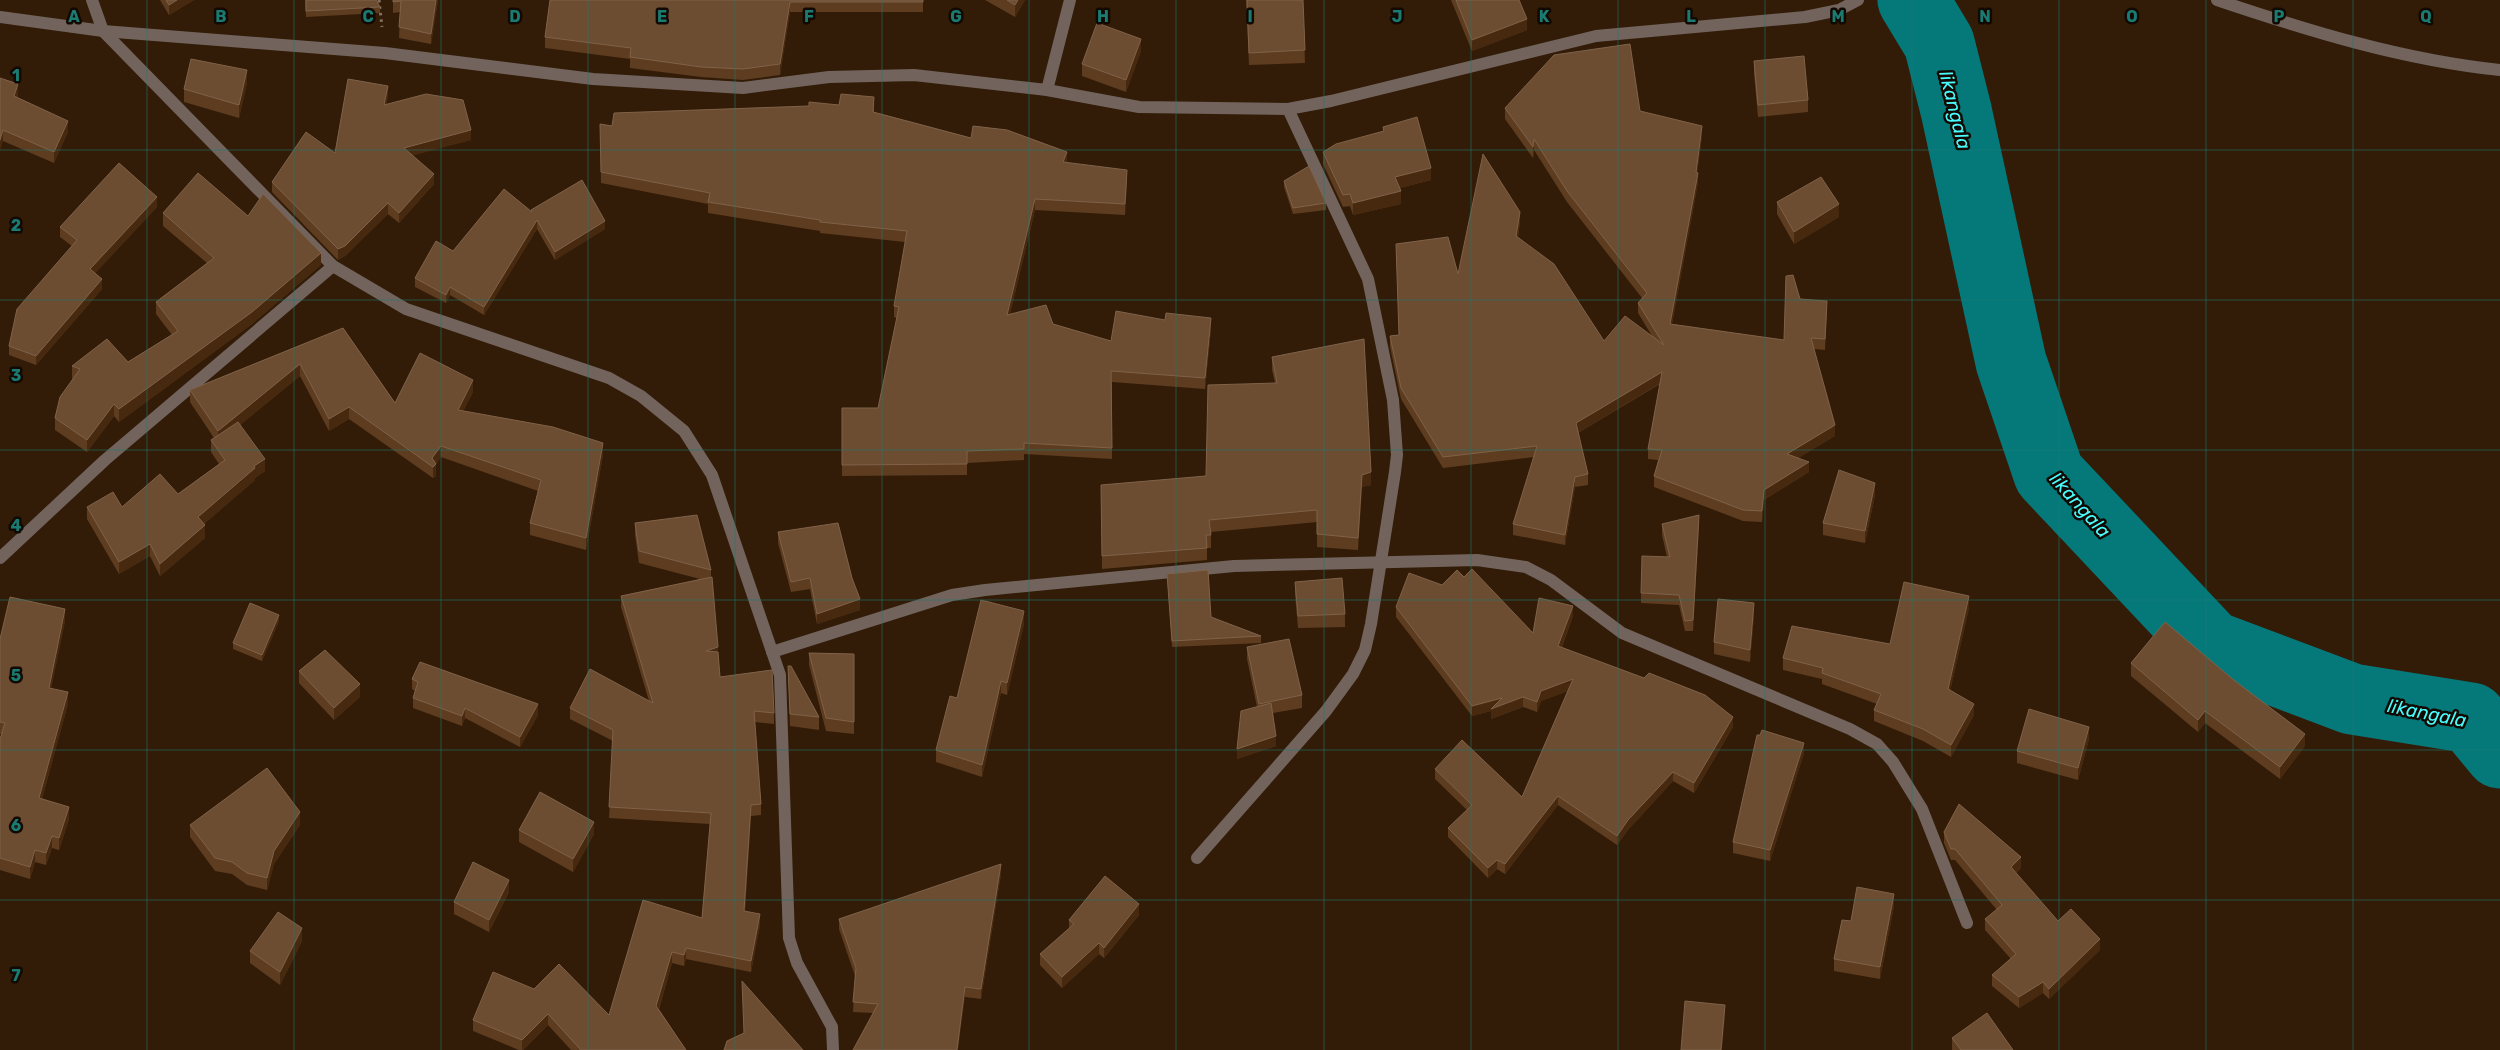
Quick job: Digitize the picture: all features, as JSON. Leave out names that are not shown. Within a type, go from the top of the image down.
[{"type":"street","points":[[92,0],[103,31],[333,266],[406,309],[609,378],[641,396],[684,431],[712,475],[780,675],[790,938],[797,963],[832,1027],[833,1050]]},
{"type":"street","points":[[1047,90],[1070,0]]},
{"type":"street","points":[[0,17],[103,31],[385,52],[602,80],[743,88],[829,77],[914,75],[1047,90],[1139,107],[1288,109],[1331,101],[1596,36],[1805,17],[1839,10],[1858,0]]},
{"type":"street","points":[[2217,0],[2323,34],[2446,62],[2500,70]]},
{"type":"street","points":[[1198,858],[1326,711],[1353,674],[1365,650],[1371,624],[1397,455],[1393,400],[1368,279],[1288,109]]},
{"type":"street","points":[[0,558],[105,460],[333,266]]},
{"type":"street","points":[[772,652],[952,595],[985,590],[1234,566],[1380,560],[1477,560],[1526,567],[1551,580],[1622,633],[1850,729],[1877,744],[1893,762],[1922,809],[1967,923]]},
{"type":"building","points":[[166,0],[177,0],[169,5]]},
{"type":"building","points":[[306,0],[376,0],[380,7],[306,11]]},
{"type":"building","points":[[393,0],[436,0],[431,34],[399,27],[401,1],[393,2]]},
{"type":"building","points":[[550,0],[923,0],[923,2],[790,2],[780,64],[743,69],[701,67],[630,57],[631,48],[545,37]]},
{"type":"building","points":[[1007,0],[1018,0],[1015,5]]},
{"type":"building","points":[[1247,0],[1303,0],[1305,50],[1249,53]]},
{"type":"building","points":[[1456,0],[1519,0],[1527,19],[1472,40]]},
{"type":"building","points":[[1097,23],[1141,39],[1126,80],[1082,64]]},
{"type":"building","points":[[1630,44],[1640,111],[1702,126],[1696,172],[1698,173],[1670,324],[1784,340],[1786,276],[1793,275],[1800,299],[1827,301],[1825,339],[1811,338],[1835,425],[1787,454],[1809,462],[1764,490],[1762,511],[1743,510],[1654,476],[1662,450],[1648,449],[1662,372],[1576,423],[1588,474],[1575,477],[1565,535],[1513,524],[1537,446],[1443,457],[1401,388],[1390,336],[1399,335],[1396,244],[1448,237],[1458,274],[1483,154],[1520,212],[1516,236],[1554,264],[1604,341],[1625,316],[1664,345],[1638,303],[1647,293],[1567,191],[1534,139],[1533,147],[1505,108],[1554,55]]},
{"type":"building","points":[[1804,56],[1808,100],[1758,105],[1754,61]]},
{"type":"building","points":[[191,59],[247,70],[239,105],[184,89]]},
{"type":"building","points":[[0,78],[18,84],[14,96],[68,121],[54,152],[3,130],[0,140]]},
{"type":"building","points":[[348,79],[388,86],[384,105],[426,94],[463,100],[471,130],[404,148],[434,174],[399,213],[388,203],[345,246],[338,249],[272,182],[306,132],[335,153]]},
{"type":"building","points":[[841,94],[874,97],[873,112],[971,138],[973,126],[1007,130],[1067,152],[1063,162],[1127,170],[1125,204],[1035,199],[1007,315],[1046,305],[1053,324],[1111,341],[1116,311],[1165,320],[1166,313],[1211,318],[1205,378],[1111,371],[1112,448],[1024,443],[1024,449],[967,451],[967,464],[842,465],[842,408],[878,408],[899,307],[894,306],[907,231],[820,222],[820,220],[708,202],[710,193],[601,172],[600,124],[612,126],[614,113],[809,106],[809,102],[839,105]]},
{"type":"building","points":[[1417,117],[1431,168],[1395,177],[1401,191],[1353,203],[1350,194],[1343,195],[1323,152],[1336,144],[1384,131],[1383,127]]},
{"type":"building","points":[[119,163],[157,197],[90,269],[102,279],[36,356],[9,346],[17,309],[77,240],[60,227]]},
{"type":"building","points":[[1309,166],[1326,203],[1293,208],[1284,181]]},
{"type":"building","points":[[198,173],[248,216],[263,194],[321,253],[252,312],[119,409],[114,404],[87,440],[55,418],[60,397],[80,369],[72,366],[107,339],[128,362],[178,331],[156,302],[214,258],[163,213]]},
{"type":"building","points":[[1821,177],[1839,204],[1794,232],[1777,202]]},
{"type":"building","points":[[582,180],[605,221],[555,252],[537,220],[484,307],[450,287],[446,295],[415,278],[436,241],[453,251],[504,189],[532,212],[531,210]]},
{"type":"building","points":[[343,328],[395,403],[420,353],[473,380],[458,410],[553,427],[603,443],[586,538],[530,523],[541,480],[441,446],[432,458],[436,464],[433,467],[349,407],[329,419],[300,364],[218,431],[190,390]]},
{"type":"building","points":[[1364,339],[1371,472],[1362,475],[1358,538],[1317,534],[1317,510],[1209,520],[1211,535],[1206,535],[1207,548],[1102,556],[1101,485],[1206,476],[1208,385],[1277,383],[1272,357]]},
{"type":"building","points":[[238,422],[265,459],[254,466],[255,468],[198,517],[205,525],[160,564],[150,544],[119,562],[87,507],[113,492],[122,507],[160,474],[178,494],[225,460],[211,440]]},
{"type":"building","points":[[1839,470],[1875,483],[1865,531],[1823,523]]},
{"type":"building","points":[[697,515],[711,570],[639,551],[635,523]]},
{"type":"building","points":[[1699,515],[1693,620],[1685,621],[1679,595],[1641,593],[1642,556],[1670,557],[1662,524]]},
{"type":"building","points":[[838,523],[852,578],[860,599],[817,614],[810,578],[791,582],[778,532]]},
{"type":"building","points":[[1472,569],[1533,633],[1539,598],[1573,606],[1558,646],[1644,678],[1649,673],[1705,695],[1733,717],[1694,783],[1673,772],[1628,820],[1617,836],[1558,796],[1505,864],[1497,860],[1488,868],[1448,828],[1472,805],[1435,769],[1462,740],[1522,797],[1573,679],[1541,691],[1537,702],[1523,697],[1491,709],[1502,698],[1472,706],[1396,607],[1409,573],[1442,585],[1457,570],[1464,577]]},
{"type":"building","points":[[1208,570],[1211,617],[1261,636],[1172,641],[1167,574]]},
{"type":"building","points":[[712,577],[718,647],[706,651],[718,652],[720,677],[772,670],[774,713],[754,711],[761,804],[751,805],[744,911],[760,914],[751,961],[686,948],[684,955],[672,952],[656,1006],[686,1050],[581,1050],[548,1014],[522,1040],[473,1020],[493,972],[534,989],[559,964],[609,1015],[643,900],[702,918],[711,813],[609,807],[613,730],[570,708],[590,669],[653,703],[621,596]]},
{"type":"building","points":[[1342,578],[1345,614],[1298,616],[1295,582]]},
{"type":"building","points":[[1904,582],[1969,596],[1948,689],[1974,704],[1951,745],[1923,729],[1874,710],[1881,694],[1822,673],[1823,668],[1783,658],[1792,626],[1890,644]]},
{"type":"building","points":[[10,597],[65,609],[49,688],[68,692],[39,798],[69,807],[59,838],[52,836],[46,853],[35,850],[30,867],[0,858],[0,739],[5,723],[0,722],[0,639]]},
{"type":"building","points":[[1718,599],[1754,603],[1750,650],[1714,642]]},
{"type":"building","points":[[981,600],[1024,611],[1007,683],[1001,681],[982,765],[936,750],[950,696],[957,698]]},
{"type":"building","points":[[250,603],[279,615],[262,655],[233,643]]},
{"type":"building","points":[[2165,622],[2235,681],[2305,734],[2280,767],[2205,711],[2198,720],[2131,663]]},
{"type":"building","points":[[1289,639],[1302,695],[1259,704],[1247,647]]},
{"type":"building","points":[[325,650],[360,684],[334,708],[299,671]]},
{"type":"building","points":[[809,653],[854,654],[854,722],[826,718]]},
{"type":"building","points":[[420,662],[538,704],[520,737],[465,708],[462,716],[413,698],[418,682],[412,679]]},
{"type":"building","points":[[788,666],[791,666],[819,717],[790,714]]},
{"type":"building","points":[[1271,703],[1276,736],[1237,749],[1241,711]]},
{"type":"building","points":[[2029,709],[2089,727],[2078,768],[2017,751]]},
{"type":"building","points":[[1762,730],[1804,743],[1770,850],[1733,842],[1757,735],[1760,735]]},
{"type":"building","points":[[267,768],[300,812],[274,851],[267,878],[247,873],[232,862],[215,858],[190,825]]},
{"type":"building","points":[[540,792],[594,822],[573,859],[519,830]]},
{"type":"building","points":[[1959,804],[2021,857],[2011,867],[2058,921],[2071,909],[2100,939],[2049,989],[2043,982],[2019,997],[1992,975],[2016,954],[1985,919],[2002,905],[1955,849],[1951,849],[1944,832]]},
{"type":"building","points":[[473,862],[509,880],[489,920],[454,902]]},
{"type":"building","points":[[1001,864],[981,989],[965,987],[957,1050],[853,1050],[878,1004],[853,1002],[856,968],[839,919]]},
{"type":"building","points":[[1105,876],[1139,904],[1104,948],[1099,943],[1062,977],[1040,954],[1074,924],[1069,920]]},
{"type":"building","points":[[1857,887],[1894,894],[1880,967],[1834,959],[1842,920],[1851,921]]},
{"type":"building","points":[[278,912],[302,928],[280,972],[250,951]]},
{"type":"building","points":[[742,981],[803,1050],[724,1050],[727,1041],[744,1033]]},
{"type":"building","points":[[1685,1001],[1725,1005],[1721,1050],[1681,1050]]},
{"type":"building","points":[[1987,1013],[2013,1050],[1961,1050],[1952,1038]]},
{"type":"waterway","name":"likangala","points":[[1913,0],[1939,43],[1956,110],[2011,362],[2049,474],[2211,646],[2352,699],[2471,718],[2500,753]]}]
